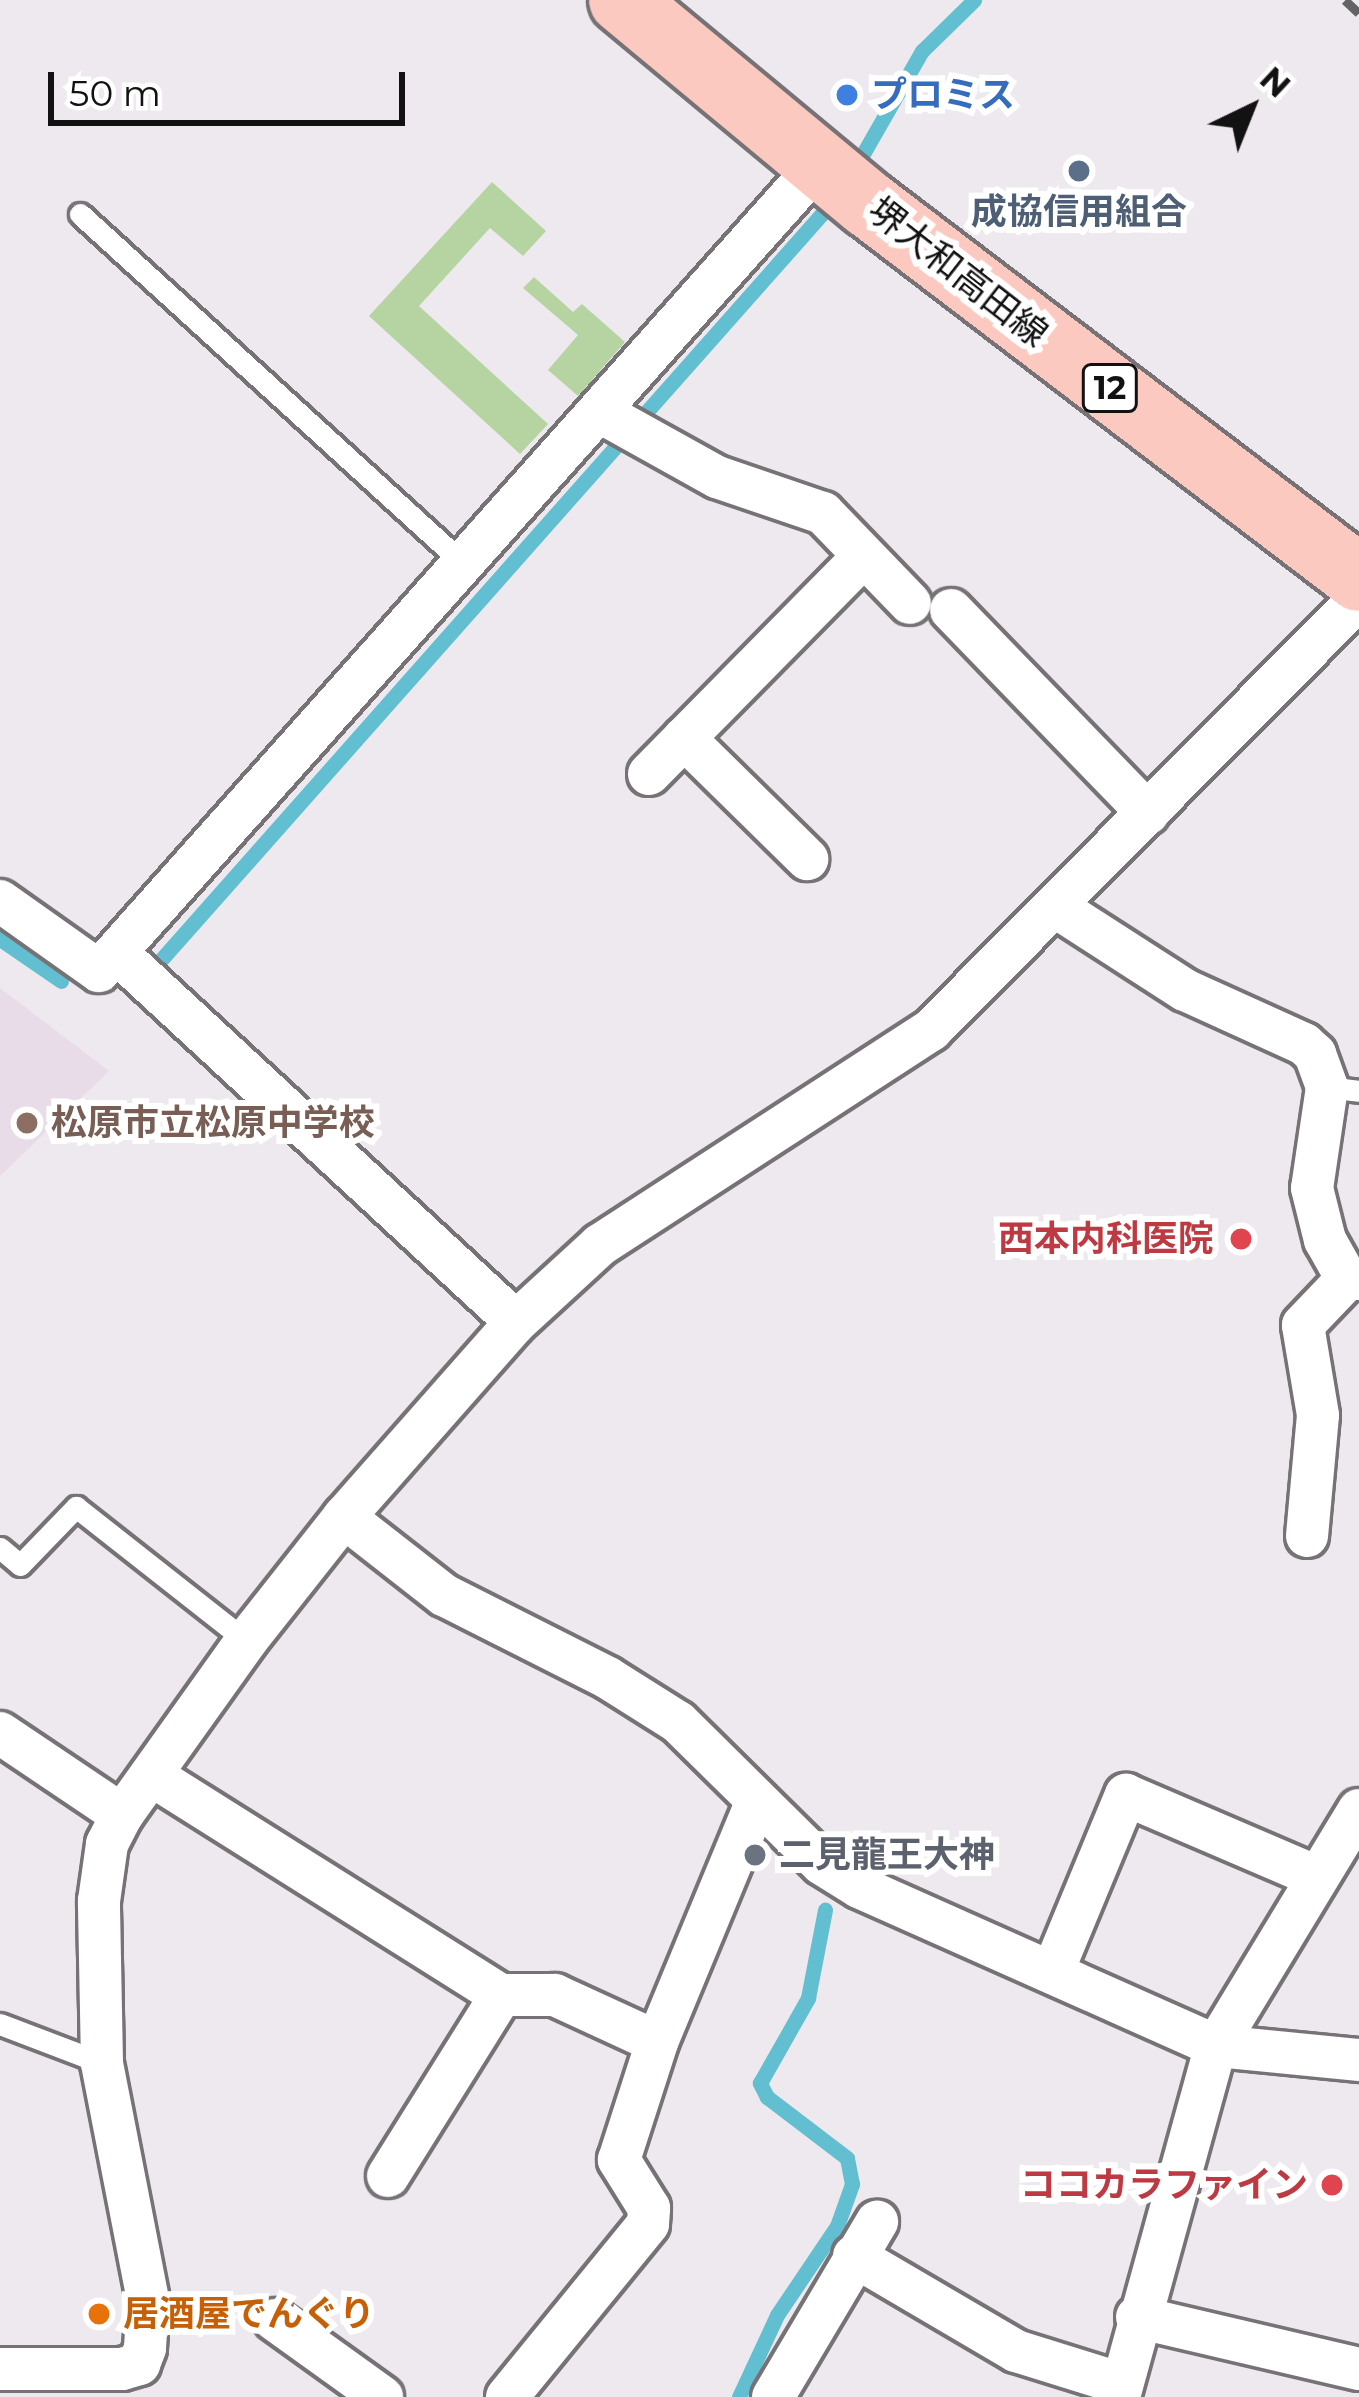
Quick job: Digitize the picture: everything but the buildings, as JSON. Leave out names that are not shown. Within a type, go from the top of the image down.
[{"type":"main road","name":"堺大和高田線","points":[[622,0],[840,180],[1359,578]]},
{"type":"street","points":[[0,901],[99,971],[464,564],[840,180]]},
{"type":"street","points":[[608,416],[717,477],[823,513],[864,556],[930,606],[1148,813]]},
{"type":"street","points":[[649,774],[864,556]]},
{"type":"street","points":[[0,2369],[122,2369],[139,2364],[145,2348],[148,2300],[102,2063],[99,1901],[107,1844],[122,1815],[246,1641],[344,1517],[517,1322],[600,1245],[931,1030],[1359,599]]},
{"type":"street","points":[[684,738],[807,859]]},
{"type":"street","points":[[1056,907],[1185,991],[1304,1044],[1343,1089],[1312,1187],[1325,1240],[1353,1279],[1303,1325],[1318,1414],[1307,1537]]},
{"type":"street","points":[[116,952],[517,1322]]},
{"type":"street","points":[[344,1517],[444,1595],[608,1678],[677,1722],[822,1864],[859,1887],[1216,2046],[1359,2060]]},
{"type":"street","points":[[0,1732],[122,1815]]},
{"type":"street","points":[[151,1775],[501,1994],[555,1995],[657,2042]]},
{"type":"street","points":[[1053,1971],[1126,1796],[1317,1877]]},
{"type":"street","points":[[507,2397],[648,2224],[649,2208],[624,2175],[619,2160],[657,2042],[757,1801]]},
{"type":"street","points":[[773,2397],[866,2239],[1016,2350],[1120,2390],[1216,2046],[1359,1810]]},
{"type":"street","points":[[388,2176],[501,1994]]},
{"type":"street","points":[[1137,2317],[1359,2368]]},
{"type":"street","points":[[275,2320],[382,2397]]},
{"type":"lane","points":[[80,214],[464,564]]},
{"type":"lane","points":[[0,1548],[20,1565],[76,1507],[246,1641]]},
{"type":"lane","points":[[0,2024],[102,2063]]},
{"type":"shaded area","name":"松原市立松原中学校","points":[[0,988],[109,1071],[0,1176]]},
{"type":"green space","points":[[492,182],[546,231],[523,256],[490,228],[419,306],[548,424],[520,454],[369,316]]},
{"type":"green space","points":[[534,277],[573,312],[582,304],[625,342],[578,396],[548,370],[578,335],[523,288]]},
{"type":"waterway","points":[[852,173],[922,51],[974,0]]},
{"type":"waterway","points":[[159,962],[836,198]]},
{"type":"waterway","points":[[0,939],[61,981]]},
{"type":"waterway","points":[[739,2397],[777,2315],[837,2226],[852,2184],[847,2158],[767,2097],[760,2083],[808,1998],[825,1910]]},
{"type":"railway","points":[[1345,0],[1359,13]]},
{"type":"place","name":"プロミス","points":[[847,95]]},
{"type":"place","name":"成協信用組合","points":[[1079,171]]},
{"type":"place","name":"松原市立松原中学校","points":[[27,1123]]},
{"type":"place","name":"西本内科医院","points":[[1241,1239]]},
{"type":"place","name":"二見龍王大神","points":[[755,1855]]},
{"type":"place","name":"ココカラファイン","points":[[1332,2185]]},
{"type":"place","name":"居酒屋でんぐり","points":[[99,2314]]}]
